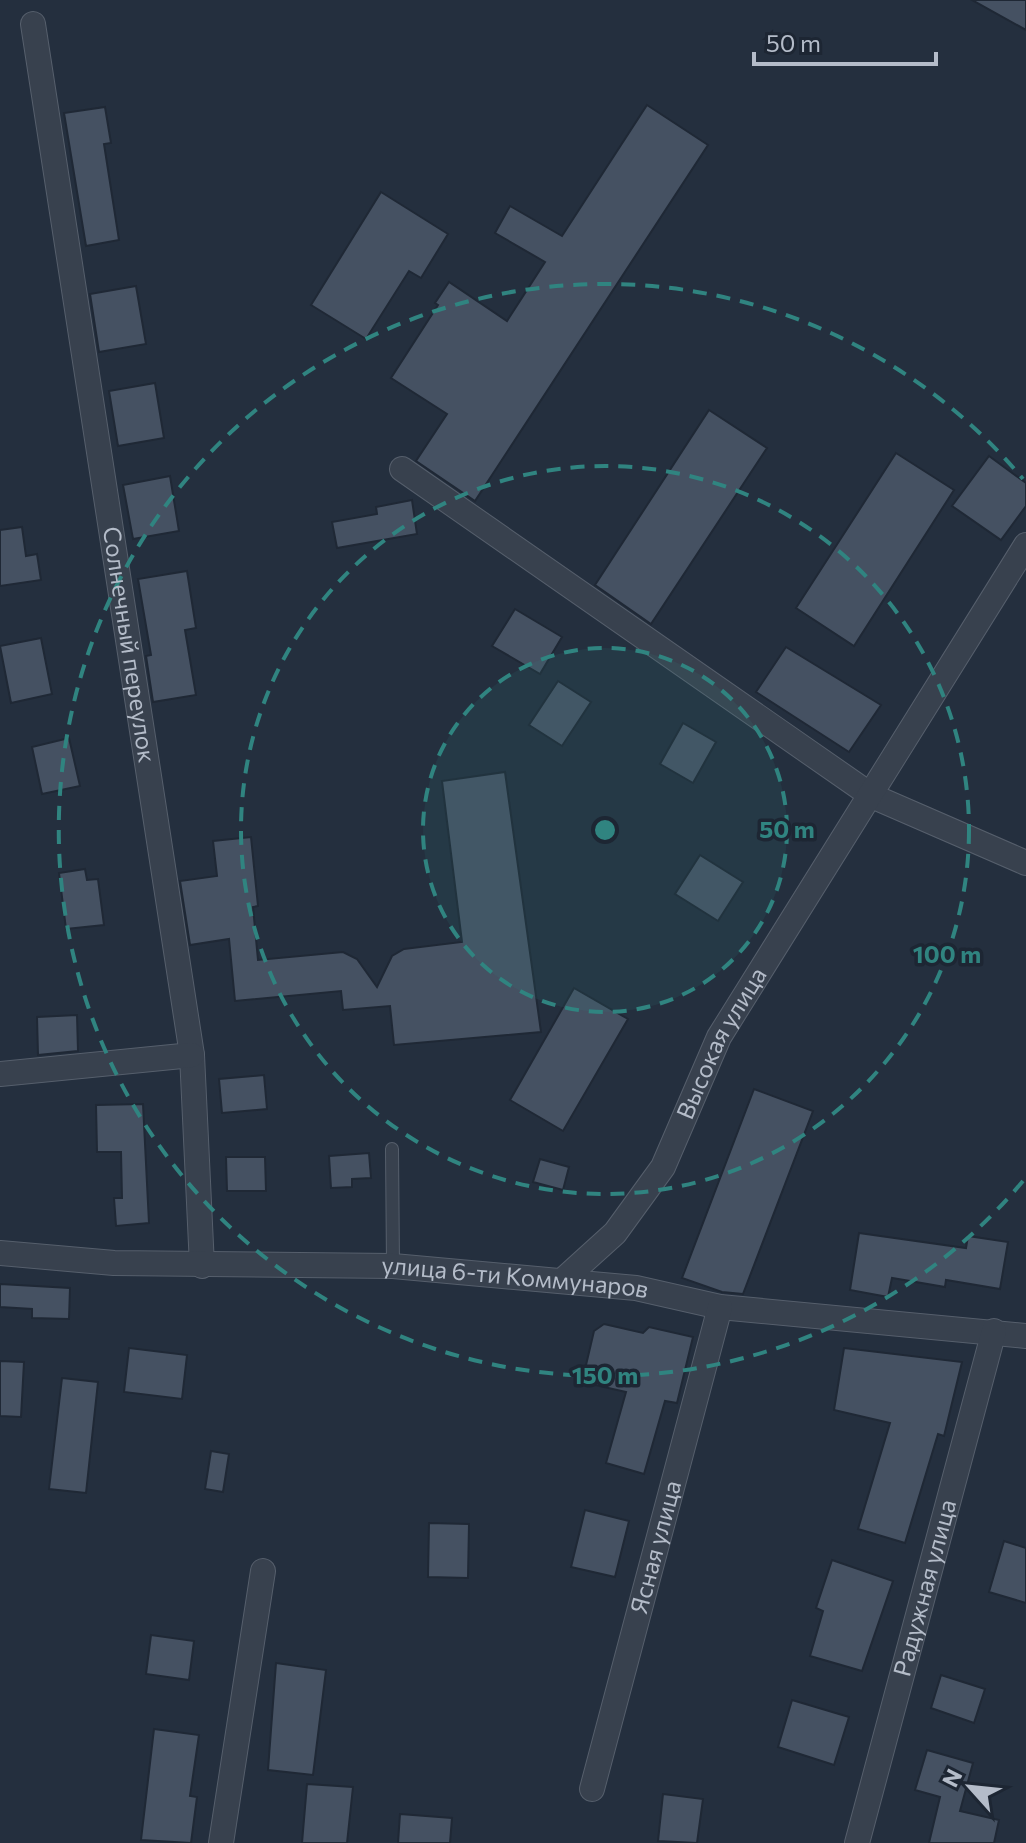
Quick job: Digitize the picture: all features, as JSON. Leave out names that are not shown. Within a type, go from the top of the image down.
[{"type":"street","name":"Солнечный переулок","points":[[33,24],[192,1055],[202,1266]]},
{"type":"street","points":[[402,469],[872,796],[1026,863]]},
{"type":"street","name":"Высокая улица","points":[[562,1281],[615,1233],[663,1167],[719,1037],[1026,545]]},
{"type":"street","points":[[0,1074],[192,1055]]},
{"type":"street","name":"улица 6-ти Коммунаров","points":[[0,1253],[114,1263],[202,1266],[393,1266],[636,1288],[720,1307],[1026,1336]]},
{"type":"street","name":"Ясная улица","points":[[592,1789],[720,1307]]},
{"type":"street","name":"Радужная улица","points":[[857,1843],[994,1331]]},
{"type":"street","points":[[221,1843],[263,1571]]},
{"type":"lane","points":[[392,1149],[393,1266]]},
{"type":"building","points":[[972,0],[1026,0],[1026,30]]},
{"type":"building","points":[[647,105],[708,145],[475,501],[416,461],[447,414],[391,378],[438,305],[435,303],[449,282],[507,321],[545,262],[495,233],[510,206],[562,236]]},
{"type":"building","points":[[105,107],[111,143],[104,144],[119,240],[86,246],[64,113]]},
{"type":"building","points":[[381,192],[448,234],[421,278],[409,271],[366,339],[311,305]]},
{"type":"building","points":[[136,286],[146,344],[99,352],[90,294]]},
{"type":"building","points":[[155,383],[164,438],[118,446],[109,391]]},
{"type":"building","points":[[709,410],[767,448],[651,624],[595,585]]},
{"type":"building","points":[[896,453],[954,490],[854,646],[796,608]]},
{"type":"building","points":[[989,456],[1026,483],[1026,506],[1001,540],[952,506]]},
{"type":"building","points":[[170,476],[179,531],[133,539],[123,485]]},
{"type":"building","points":[[412,500],[417,534],[337,548],[332,522],[377,514],[376,507]]},
{"type":"building","points":[[22,527],[26,556],[37,554],[41,580],[0,586],[0,530]]},
{"type":"building","points":[[187,571],[196,628],[185,630],[196,695],[153,702],[146,656],[151,655],[138,579]]},
{"type":"building","points":[[515,609],[562,637],[540,674],[492,646]]},
{"type":"building","points":[[41,638],[52,694],[11,703],[0,646]]},
{"type":"building","points":[[786,647],[881,705],[849,752],[756,692]]},
{"type":"building","points":[[558,681],[591,702],[562,746],[529,725]]},
{"type":"building","points":[[683,723],[716,742],[693,783],[660,764]]},
{"type":"building","points":[[69,738],[80,786],[42,794],[32,747]]},
{"type":"building","points":[[505,772],[541,1032],[394,1045],[390,1006],[343,1010],[341,991],[235,1001],[229,939],[190,945],[180,881],[217,876],[213,841],[251,837],[258,906],[253,907],[258,960],[343,952],[357,959],[377,987],[392,956],[404,949],[462,942],[442,781]]},
{"type":"building","points":[[700,855],[743,882],[718,921],[675,894]]},
{"type":"building","points":[[85,869],[87,880],[98,879],[104,925],[66,929],[59,873]]},
{"type":"building","points":[[574,988],[628,1019],[563,1131],[510,1100]]},
{"type":"building","points":[[77,1015],[78,1051],[38,1055],[37,1017]]},
{"type":"building","points":[[264,1075],[267,1109],[222,1113],[219,1079]]},
{"type":"building","points":[[754,1089],[813,1111],[743,1294],[722,1292],[682,1278]]},
{"type":"building","points":[[143,1104],[149,1223],[116,1226],[114,1198],[122,1198],[121,1152],[97,1152],[96,1105]]},
{"type":"building","points":[[369,1153],[371,1178],[352,1179],[352,1187],[331,1188],[329,1156]]},
{"type":"building","points":[[226,1157],[265,1157],[266,1191],[227,1191]]},
{"type":"building","points":[[540,1159],[569,1167],[563,1190],[533,1182]]},
{"type":"building","points":[[859,1233],[966,1248],[968,1236],[1008,1242],[1000,1289],[946,1280],[945,1287],[892,1278],[888,1297],[850,1290]]},
{"type":"building","points":[[0,1284],[70,1288],[69,1319],[32,1318],[32,1309],[0,1307]]},
{"type":"building","points":[[604,1324],[643,1333],[649,1327],[693,1337],[677,1403],[665,1401],[644,1474],[606,1463],[626,1392],[582,1382],[594,1331]]},
{"type":"building","points":[[129,1348],[187,1355],[182,1399],[124,1392]]},
{"type":"building","points":[[844,1348],[962,1362],[944,1436],[938,1434],[905,1543],[858,1529],[890,1423],[834,1410]]},
{"type":"building","points":[[0,1361],[24,1362],[21,1417],[0,1416]]},
{"type":"building","points":[[62,1378],[98,1382],[86,1493],[49,1489]]},
{"type":"building","points":[[211,1451],[229,1454],[223,1492],[205,1489]]},
{"type":"building","points":[[585,1510],[629,1521],[615,1577],[571,1567]]},
{"type":"building","points":[[429,1523],[469,1524],[468,1578],[428,1577]]},
{"type":"building","points":[[1004,1541],[1026,1548],[1026,1603],[989,1592]]},
{"type":"building","points":[[832,1560],[893,1581],[862,1671],[810,1656],[823,1611],[816,1608]]},
{"type":"building","points":[[151,1635],[194,1641],[189,1680],[146,1674]]},
{"type":"building","points":[[276,1663],[326,1670],[313,1775],[268,1770]]},
{"type":"building","points":[[941,1675],[985,1689],[974,1723],[931,1708]]},
{"type":"building","points":[[792,1700],[849,1717],[834,1765],[778,1747]]},
{"type":"building","points":[[154,1729],[199,1735],[190,1796],[197,1797],[191,1843],[141,1840]]},
{"type":"building","points":[[927,1750],[973,1763],[960,1811],[999,1820],[994,1843],[929,1843],[940,1797],[915,1790]]},
{"type":"building","points":[[307,1784],[353,1787],[347,1843],[302,1843]]},
{"type":"building","points":[[663,1794],[703,1799],[697,1843],[658,1841]]},
{"type":"building","points":[[400,1814],[452,1818],[450,1843],[398,1843]]}]
